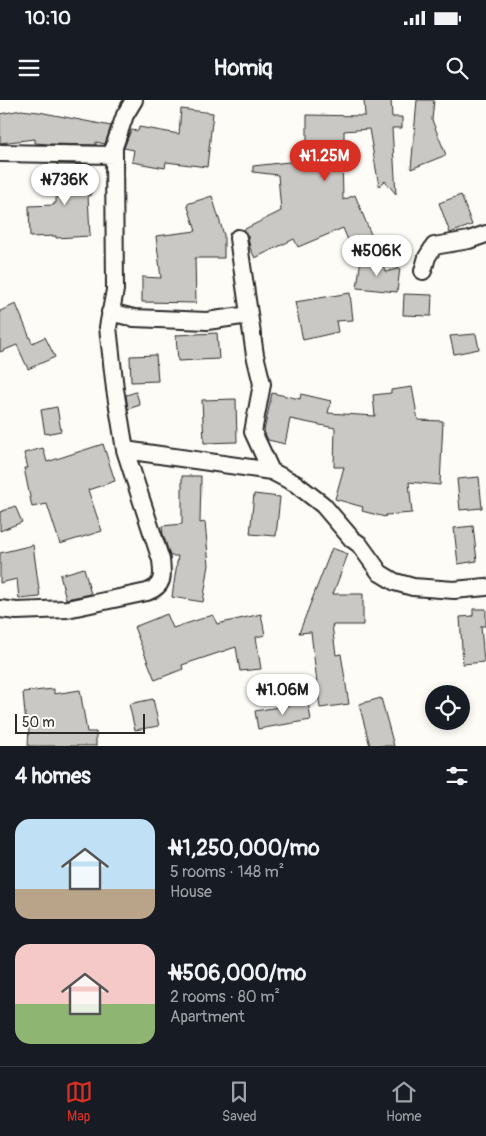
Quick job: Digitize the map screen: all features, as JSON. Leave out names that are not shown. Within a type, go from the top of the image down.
[{"type":"street","points":[[0,608],[17,611],[67,609],[148,592],[160,584],[162,578],[161,560],[125,450],[108,339],[110,312],[116,290],[114,147],[125,115],[134,100]]},
{"type":"street","points":[[0,152],[114,155]]},
{"type":"street","points":[[423,271],[427,257],[434,246],[469,240],[486,234]]},
{"type":"street","points":[[238,238],[254,355],[262,384],[253,432],[271,471]]},
{"type":"street","points":[[110,312],[134,318],[208,321],[249,315]]},
{"type":"street","points":[[125,450],[271,471],[296,484],[323,505],[352,539],[359,544],[380,573],[395,582],[412,587],[454,590],[486,586]]},
{"type":"building","points":[[364,100],[391,100],[392,117],[402,117],[402,128],[392,128],[396,194],[385,181],[379,186],[369,129],[344,131],[344,154],[342,153],[343,200],[355,195],[372,237],[350,245],[343,228],[298,247],[294,239],[255,258],[250,248],[248,236],[243,230],[281,211],[278,175],[253,172],[253,166],[307,160],[307,115],[365,116]]},
{"type":"building","points":[[417,100],[434,100],[432,120],[446,155],[411,169]]},
{"type":"building","points":[[181,109],[213,113],[207,167],[166,162],[165,168],[132,162],[134,150],[124,148],[131,130],[138,131],[139,127],[179,134]]},
{"type":"building","points":[[21,110],[111,126],[105,144],[96,142],[96,145],[48,144],[35,143],[35,139],[0,143],[0,114]]},
{"type":"building","points":[[57,164],[91,165],[91,195],[88,195],[90,236],[30,237],[29,206],[54,205],[56,203]]},
{"type":"building","points":[[461,195],[472,225],[450,233],[439,203]]},
{"type":"building","points":[[212,196],[224,235],[224,258],[195,258],[196,303],[142,302],[142,277],[161,278],[156,236],[196,231],[187,204]]},
{"type":"building","points":[[361,258],[381,261],[386,272],[400,268],[397,292],[357,288]]},
{"type":"building","points":[[350,293],[353,320],[336,321],[338,332],[303,340],[295,302]]},
{"type":"building","points":[[404,294],[432,295],[431,316],[403,315]]},
{"type":"building","points":[[16,304],[32,343],[45,337],[55,357],[28,369],[17,345],[0,352],[0,311]]},
{"type":"building","points":[[217,333],[219,359],[178,361],[176,335]]},
{"type":"building","points":[[476,334],[479,349],[454,354],[450,336]]},
{"type":"building","points":[[156,355],[158,381],[131,382],[130,356]]},
{"type":"building","points":[[412,387],[418,420],[443,421],[440,485],[409,482],[412,513],[386,515],[385,517],[362,511],[363,507],[335,499],[344,467],[334,467],[335,428],[290,419],[285,444],[268,440],[264,431],[272,393],[300,399],[301,394],[331,401],[328,413],[375,416],[373,395],[391,393],[391,390]]},
{"type":"building","points":[[136,392],[140,405],[128,409],[126,395]]},
{"type":"building","points":[[236,399],[237,442],[204,443],[202,400]]},
{"type":"building","points":[[57,407],[61,431],[45,434],[41,410]]},
{"type":"building","points":[[103,444],[115,481],[88,490],[102,531],[60,544],[47,504],[32,507],[24,468],[28,468],[24,453],[43,448],[47,462]]},
{"type":"building","points":[[182,476],[201,476],[200,523],[205,522],[209,565],[203,602],[172,597],[178,556],[170,556],[162,526],[182,524]]},
{"type":"building","points":[[479,477],[482,508],[460,510],[457,479]]},
{"type":"building","points":[[254,494],[280,497],[276,536],[250,534]]},
{"type":"building","points":[[15,506],[22,522],[0,531],[0,512]]},
{"type":"building","points":[[473,526],[477,561],[458,564],[454,528]]},
{"type":"building","points":[[33,545],[40,597],[19,599],[17,579],[0,583],[0,553]]},
{"type":"building","points":[[332,548],[348,554],[333,594],[363,594],[363,625],[332,625],[336,655],[341,654],[349,704],[320,708],[311,632],[299,633]]},
{"type":"building","points":[[84,568],[91,594],[66,599],[60,575]]},
{"type":"building","points":[[473,609],[486,609],[486,626],[481,626],[484,662],[463,664],[460,617],[473,616]]},
{"type":"building","points":[[167,614],[173,628],[213,615],[217,624],[261,614],[265,635],[256,637],[261,669],[240,671],[236,647],[182,665],[183,669],[155,680],[134,627]]},
{"type":"building","points":[[54,689],[54,694],[80,690],[87,732],[96,732],[96,746],[28,746],[29,726],[26,726],[23,692]]},
{"type":"building","points":[[381,698],[394,746],[370,746],[359,704]]},
{"type":"building","points":[[153,699],[159,726],[135,730],[129,704]]},
{"type":"building","points":[[308,702],[311,720],[258,729],[255,711]]}]
